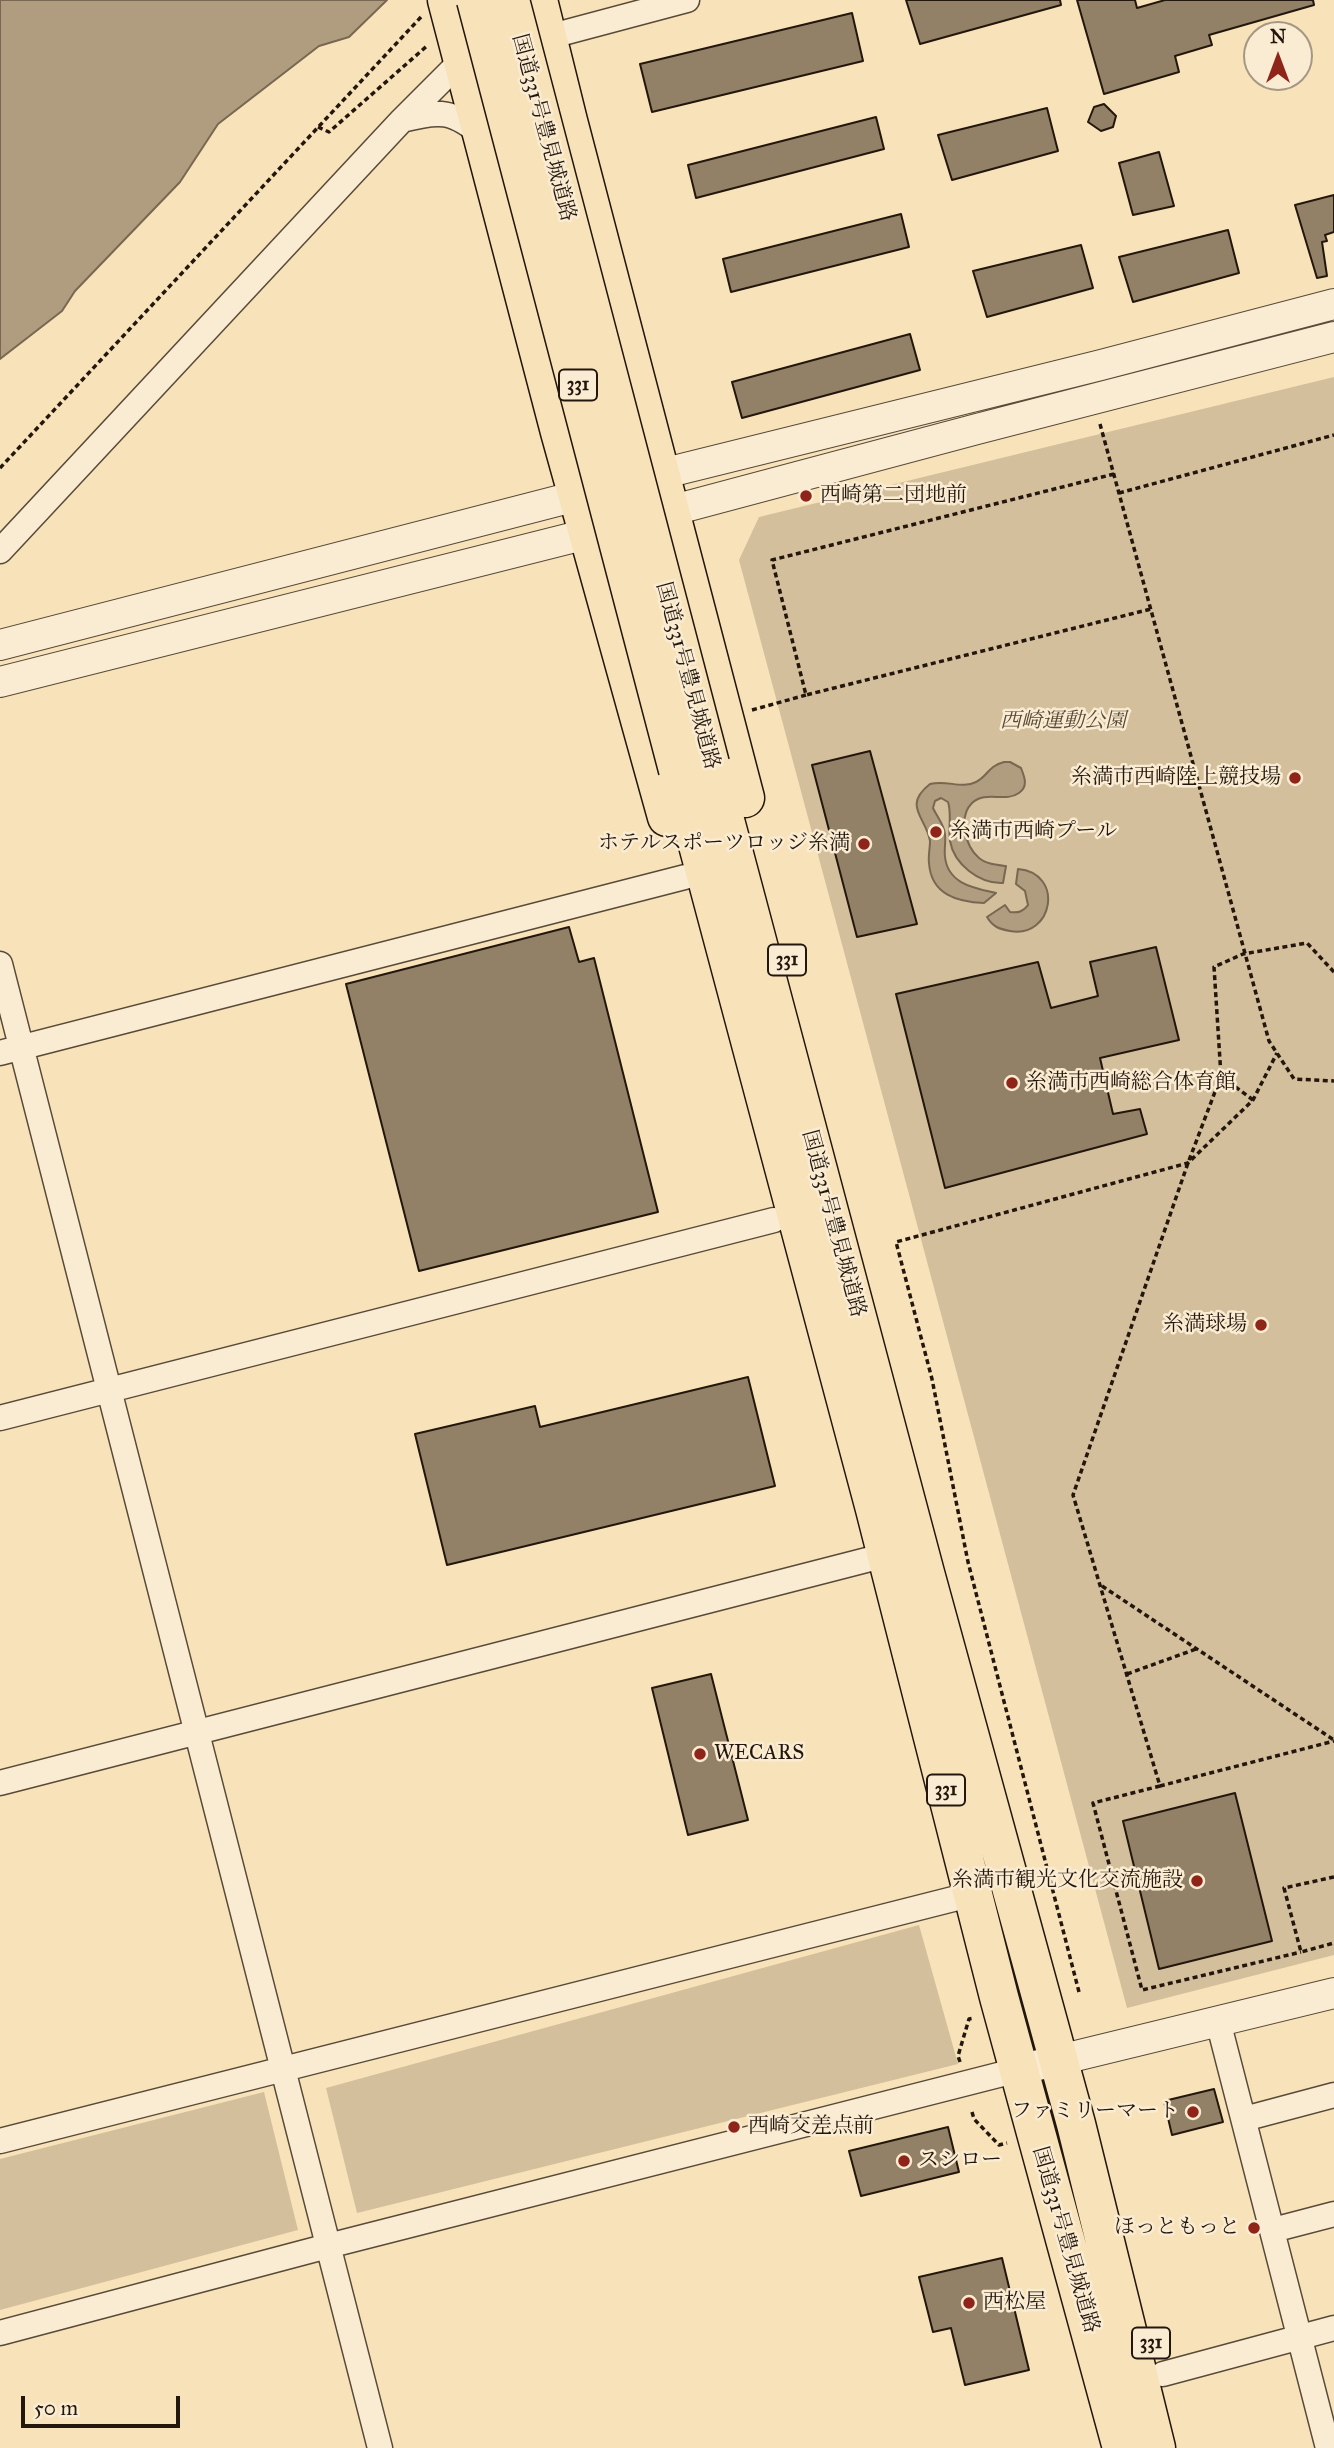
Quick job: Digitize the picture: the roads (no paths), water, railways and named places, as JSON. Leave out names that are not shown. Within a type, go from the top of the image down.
[{"type":"highway","name":"国道331号豊見城道路","points":[[510,0],[845,1396],[1018,2070],[1156,2448]]},
{"type":"highway","name":"331","points":[[538,0],[888,1351],[884,1412]]},
{"type":"highway","name":"国道331号豊見城道路","points":[[451,4],[694,767],[884,1412],[925,1573],[1107,2243],[1139,2308],[1124,2364],[1122,2448]]},
{"type":"highway","name":"331","points":[[451,4],[578,495],[653,771],[685,877],[802,1321],[845,1396]]},
{"type":"highway","name":"331","points":[[1107,2448],[1096,2381],[1124,2364],[1181,2448]]},
{"type":"street","points":[[0,551],[444,77],[464,62],[687,0]]},
{"type":"street","points":[[402,120],[432,113],[450,114],[472,126],[483,136]]},
{"type":"street","points":[[0,645],[660,474],[1101,365],[1334,304]]},
{"type":"street","points":[[0,682],[589,534],[1094,398],[1334,337]]},
{"type":"street","points":[[11,1050],[685,877]]},
{"type":"street","points":[[0,964],[11,1050],[109,1389],[380,2448]]},
{"type":"street","points":[[0,1418],[774,1220]]},
{"type":"street","points":[[0,1783],[886,1555]]},
{"type":"street","points":[[0,2140],[973,1894]]},
{"type":"street","points":[[0,2333],[328,2246],[1018,2070],[1334,1993]]},
{"type":"street","points":[[1218,2021],[1330,2447]]},
{"type":"street","points":[[1244,2119],[1334,2095]]},
{"type":"street","points":[[1273,2230],[1334,2214]]},
{"type":"street","points":[[1124,2364],[1300,2337],[1334,2328]]},
{"type":"place","name":"西崎第二団地前","points":[[806,496]]},
{"type":"place","name":"糸満市西崎陸上競技場","points":[[1295,778]]},
{"type":"place","name":"糸満市西崎プール","points":[[936,832]]},
{"type":"place","name":"ホテルスポーツロッジ糸満","points":[[864,844]]},
{"type":"place","name":"糸満市西崎総合体育館","points":[[1012,1083]]},
{"type":"place","name":"糸満球場","points":[[1261,1325]]},
{"type":"place","name":"WECARS","points":[[700,1754]]},
{"type":"place","name":"糸満市観光文化交流施設","points":[[1197,1881]]},
{"type":"place","name":"ファミリーマート","points":[[1193,2112]]},
{"type":"place","name":"西崎交差点前","points":[[734,2127]]},
{"type":"place","name":"スシロー","points":[[904,2161]]},
{"type":"place","name":"ほっともっと","points":[[1254,2228]]},
{"type":"place","name":"西松屋","points":[[969,2303]]},
{"type":"park label","name":"西崎運動公園","points":[[1063,722]]}]
